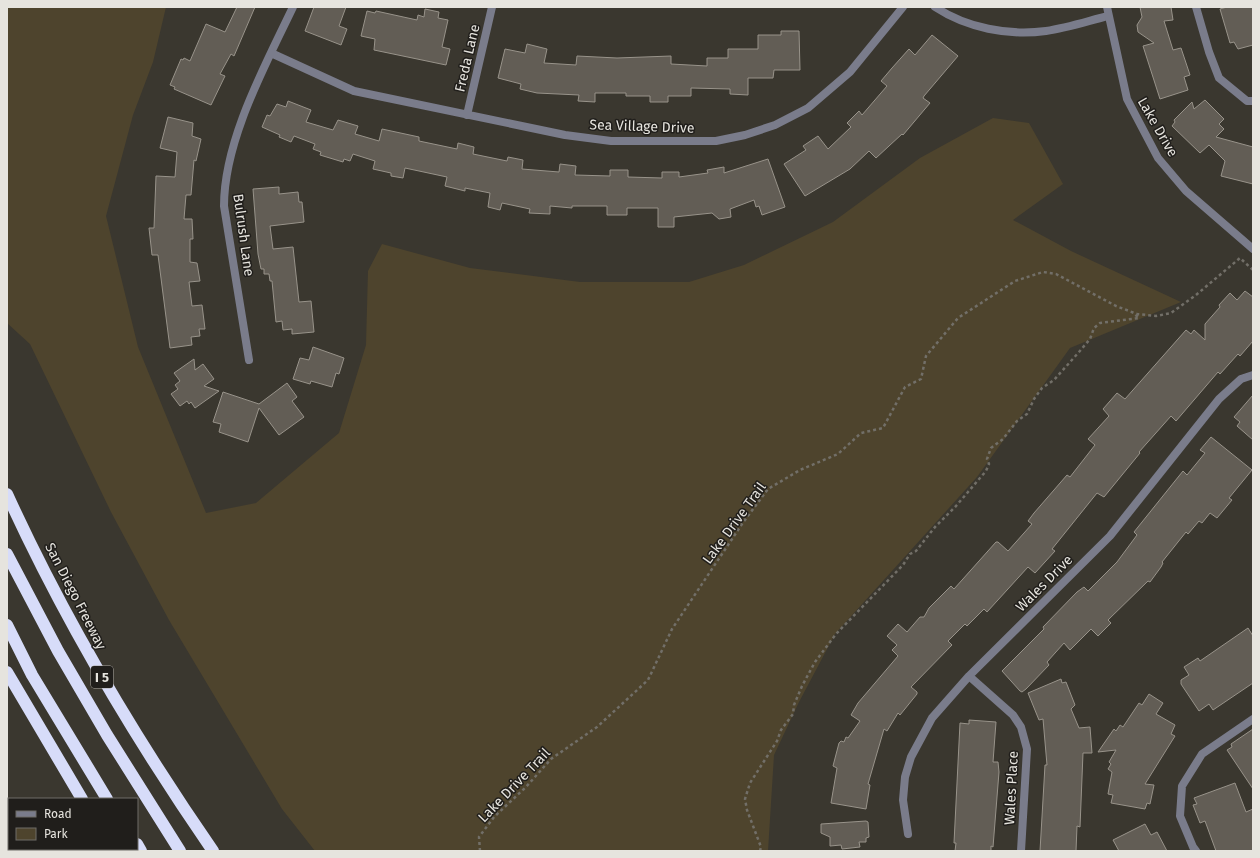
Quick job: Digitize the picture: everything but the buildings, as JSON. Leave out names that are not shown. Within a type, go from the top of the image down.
[{"type":"highway","name":"San Diego Freeway","points":[[7,494],[85,649],[168,787],[213,851]]},
{"type":"highway","points":[[7,554],[58,651],[107,735],[180,851]]},
{"type":"highway","points":[[7,625],[32,675],[106,798]]},
{"type":"highway","points":[[7,672],[81,798]]},
{"type":"street","name":"Bulrush Lane","points":[[250,360],[224,206],[224,185],[235,137],[271,53],[293,7]]},
{"type":"street","name":"Freda Lane","points":[[467,115],[492,7]]},
{"type":"street","name":"Sea Village Drive","points":[[271,53],[354,91],[565,135],[611,141],[716,141],[746,135],[775,125],[808,108],[850,72],[903,7]]},
{"type":"street","points":[[935,7],[950,17],[997,32],[1046,31],[1108,16]]},
{"type":"street","name":"Lake Drive","points":[[1107,7],[1127,99],[1158,158],[1186,191],[1253,249]]},
{"type":"street","points":[[1196,7],[1209,52],[1219,78],[1247,101],[1253,101]]},
{"type":"street","name":"Wales Drive","points":[[908,834],[903,800],[905,777],[911,757],[932,718],[969,676],[1110,536],[1219,399],[1241,379],[1253,375]]},
{"type":"street","name":"Wales Place","points":[[969,676],[1013,715],[1021,726],[1027,749],[1021,851]]},
{"type":"street","points":[[1196,851],[1180,816],[1182,786],[1202,754],[1253,718]]},
{"type":"path","name":"Lake Drive Trail","points":[[480,851],[479,837],[494,817],[526,787],[551,759],[597,727],[648,680],[672,629],[768,489],[800,470],[838,454],[861,434],[883,428],[905,388],[921,379],[926,356],[958,318],[1015,281],[1043,272],[1056,274],[1116,306],[1145,316],[1156,316],[1171,313],[1196,296],[1240,258],[1253,270]]},
{"type":"path","points":[[760,851],[761,847],[747,810],[745,799],[750,783],[777,741],[781,730],[793,714],[802,686],[815,662],[836,634],[903,565],[910,554],[916,551],[935,527],[956,506],[981,477],[989,464],[987,459],[991,448],[1003,439],[1017,421],[1027,414],[1034,399],[1042,388],[1054,380],[1079,352],[1090,339],[1094,328],[1100,323],[1138,318],[1130,311]]},
{"type":"green space","points":[[7,7],[166,7],[153,62],[133,115],[106,216],[138,347],[206,513],[256,503],[339,433],[366,345],[368,271],[382,244],[470,268],[580,282],[689,282],[744,265],[833,222],[920,158],[993,118],[1029,123],[1063,184],[1013,220],[1071,251],[1181,302],[1070,348],[977,477],[835,634],[799,702],[774,755],[768,851],[315,851],[282,809],[169,620],[111,512],[30,344],[7,323]]}]
